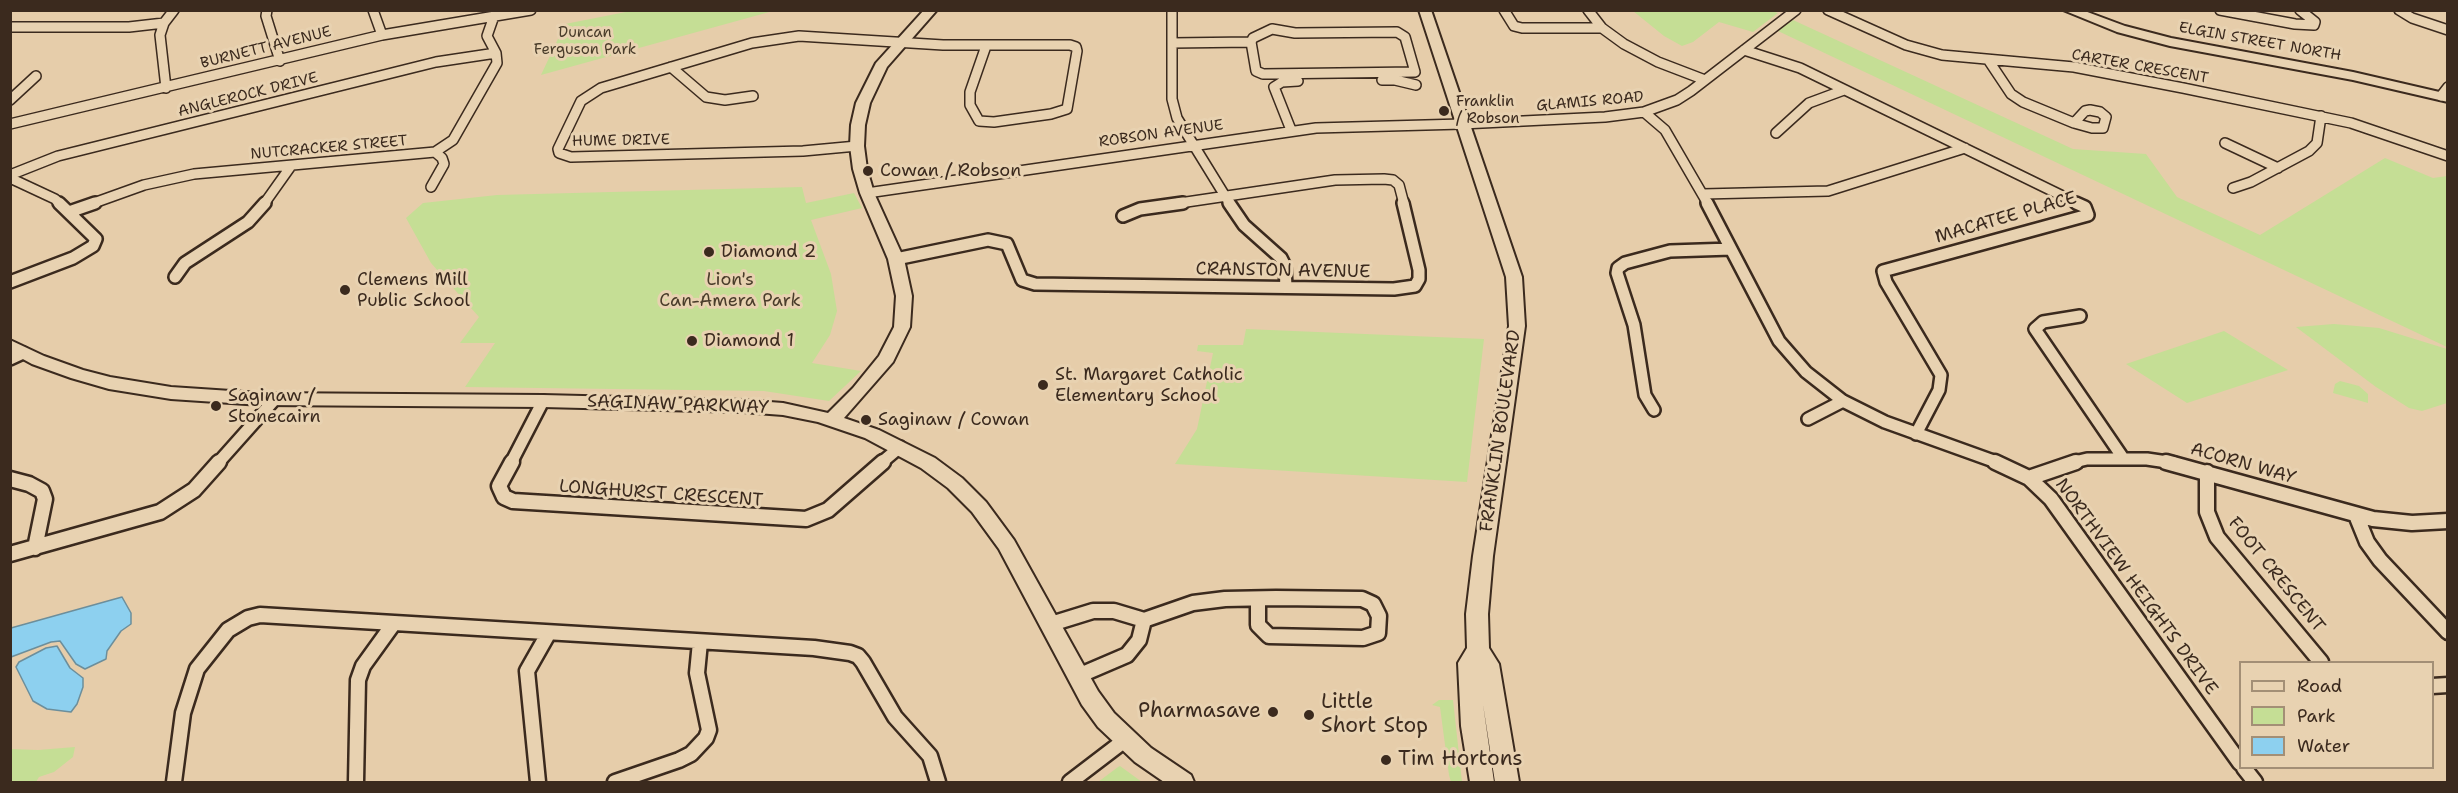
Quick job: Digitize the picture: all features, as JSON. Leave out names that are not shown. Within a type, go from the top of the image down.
[{"type":"street","points":[[166,88],[160,35],[164,23],[174,10]]},
{"type":"street","points":[[267,10],[266,16],[280,61]]},
{"type":"street","points":[[373,10],[382,35]]},
{"type":"street","name":"BURNETT AVENUE","points":[[10,124],[382,35],[531,10]]},
{"type":"street","points":[[831,420],[859,392],[887,358],[902,327],[904,296],[896,259],[867,193],[857,146],[858,125],[862,103],[881,66],[931,10]]},
{"type":"street","points":[[1172,10],[1172,99],[1177,118],[1224,197],[1244,225],[1281,258],[1285,266],[1286,287]]},
{"type":"street","name":"FRANKLIN BOULEVARD","points":[[1425,10],[1514,277],[1517,326],[1478,590],[1478,649],[1469,663],[1473,726],[1482,783]]},
{"type":"street","points":[[1504,10],[1514,26],[1522,28],[1602,28]]},
{"type":"street","points":[[1588,10],[1602,28],[1640,53],[1705,80]]},
{"type":"street","name":"GLAMIS ROAD","points":[[1462,124],[1605,117],[1644,112],[1677,100],[1797,10]]},
{"type":"street","name":"CARTER CRESCENT","points":[[1828,10],[1915,48],[1942,55],[1989,62],[2091,70],[2321,116],[2380,131],[2448,156]]},
{"type":"street","name":"ELGIN STREET NORTH","points":[[2069,10],[2111,26],[2170,42],[2446,94]]},
{"type":"street","points":[[2220,10],[2295,24],[2314,24],[2315,22],[2300,10]]},
{"type":"street","points":[[2399,10],[2412,18],[2448,30]]},
{"type":"street","points":[[431,187],[444,164],[442,158],[435,152],[453,140],[497,63],[496,53],[487,36],[494,16]]},
{"type":"street","points":[[10,27],[129,27],[164,23]]},
{"type":"street","points":[[1272,29],[1295,33],[1397,32],[1406,37],[1415,72],[1263,74],[1256,71],[1251,42],[1252,38],[1272,29]]},
{"type":"street","name":"HUME DRIVE","points":[[857,146],[768,152],[570,157],[559,153],[558,149],[585,97],[601,88],[752,43],[780,38],[818,36],[986,46],[1059,44],[1076,47],[1067,109],[1052,114],[979,121],[970,105],[970,92],[986,46]]},
{"type":"street","points":[[1172,43],[1251,42]]},
{"type":"street","name":"MACATEE PLACE","points":[[1744,50],[1800,68],[2085,207],[2088,215],[1883,271],[1886,282],[1941,375],[1939,390],[1916,434]]},
{"type":"street","name":"ANGLEROCK DRIVE","points":[[10,176],[58,156],[436,63],[496,53]]},
{"type":"street","points":[[1989,62],[2016,98],[2074,123]]},
{"type":"street","points":[[671,67],[711,98],[725,100],[753,96]]},
{"type":"street","points":[[10,100],[36,76]]},
{"type":"street","points":[[1291,130],[1274,91],[1274,87],[1282,82],[1395,80],[1416,85]]},
{"type":"street","points":[[1776,133],[1809,103],[1844,90]]},
{"type":"street","name":"NORTHVIEW HEIGHTS DRIVE","points":[[1644,112],[1665,130],[1703,194],[1779,341],[1806,372],[1844,401],[1885,422],[2001,464],[2029,478],[2051,499],[2131,614],[2239,760]]},
{"type":"street","points":[[2233,188],[2251,182],[2278,168],[2317,144],[2321,116]]},
{"type":"street","name":"ROBSON AVENUE","points":[[867,193],[1291,130],[1347,126],[1462,124]]},
{"type":"street","points":[[2225,143],[2278,168]]},
{"type":"street","points":[[1703,194],[1828,191],[1965,148]]},
{"type":"street","name":"NUTCRACKER STREET","points":[[69,212],[144,185],[194,174],[435,152]]},
{"type":"street","points":[[175,277],[185,263],[248,222],[291,166]]},
{"type":"street","points":[[10,176],[55,199],[96,239],[93,246],[73,258],[10,282]]},
{"type":"street","name":"CRANSTON AVENUE","points":[[896,259],[988,240],[1007,244],[1022,280],[1035,284],[1394,289],[1415,286],[1419,279],[1419,270],[1399,186],[1393,180],[1384,178],[1335,180],[1224,197]]},
{"type":"street","points":[[1123,216],[1140,209],[1224,197]]},
{"type":"street","points":[[1654,410],[1646,395],[1640,373],[1634,325],[1617,273],[1618,268],[1625,263],[1670,250],[1731,249]]},
{"type":"street","points":[[2080,316],[2043,322],[2035,329],[2123,458]]},
{"type":"street","name":"SAGINAW PARKWAY","points":[[14,352],[77,374],[143,389],[201,396],[743,406],[783,409],[831,420],[872,434],[928,463],[955,483],[979,507],[1007,545],[1078,676],[1101,713],[1125,740],[1182,783]]},
{"type":"street","points":[[10,555],[160,512],[172,506],[194,490],[275,399]]},
{"type":"street","name":"LONGHURST CRESCENT","points":[[543,401],[499,486],[504,497],[513,501],[806,519],[828,510],[900,447]]},
{"type":"street","points":[[1808,419],[1844,401]]},
{"type":"street","name":"ACORN WAY","points":[[2029,478],[2070,462],[2087,459],[2160,460],[2356,515],[2394,522],[2448,521]]},
{"type":"street","name":"FOOT CRESCENT","points":[[2207,472],[2207,512],[2217,537],[2319,661]]},
{"type":"street","points":[[10,479],[29,484],[42,491],[45,500],[35,548]]},
{"type":"street","points":[[2356,515],[2367,542],[2380,560],[2448,632]]},
{"type":"street","points":[[1051,624],[1093,611],[1114,611],[1144,620],[1193,603],[1258,599],[1362,599],[1373,604],[1379,616],[1378,633],[1363,638],[1269,636],[1258,625],[1258,599]]},
{"type":"street","points":[[174,783],[183,713],[197,669],[216,642],[237,623],[260,615],[837,650],[858,656],[896,717],[930,756],[938,783]]},
{"type":"street","points":[[1078,676],[1127,655],[1139,640],[1144,620]]},
{"type":"street","points":[[356,783],[358,680],[363,666],[394,623]]},
{"type":"street","points":[[538,783],[527,671],[548,634]]},
{"type":"street","points":[[615,783],[679,760],[691,754],[706,738],[709,730],[697,673],[700,642]]},
{"type":"street","name":"FRANKLIN BOULEVARD","points":[[1478,649],[1488,664],[1508,783]]},
{"type":"street","points":[[1071,783],[1125,740]]},
{"type":"street","points":[[2245,769],[2254,783]]},
{"type":"green space","name":"Duncan Ferguson Park","points":[[636,10],[773,11],[541,75],[565,24]]},
{"type":"green space","points":[[1633,11],[1772,11],[1778,13],[1753,32],[1719,22],[1693,42],[1682,46],[1664,36]]},
{"type":"green space","points":[[1793,20],[2073,149],[2146,154],[2177,197],[2260,235],[2385,158],[2433,178],[2447,176],[2447,347],[1778,31]]},
{"type":"green space","name":"Lion's Can-Amera Park","points":[[802,187],[806,203],[854,193],[862,208],[811,220],[831,274],[837,311],[830,335],[812,363],[861,371],[829,401],[764,391],[465,387],[495,343],[460,343],[479,317],[431,263],[406,218],[423,203],[497,195]]},
{"type":"green space","points":[[2334,324],[2379,328],[2447,349],[2447,403],[2422,411],[2409,408],[2376,387],[2296,327]]},
{"type":"green space","points":[[1246,329],[1484,339],[1467,482],[1175,464],[1197,429],[1213,353],[1197,351],[1198,345],[1243,345]]},
{"type":"green space","points":[[2224,331],[2288,370],[2187,403],[2126,364]]},
{"type":"green space","points":[[2340,381],[2359,386],[2368,394],[2368,403],[2333,393],[2335,384]]},
{"type":"green space","points":[[1439,700],[1453,700],[1462,782],[1451,782],[1449,775],[1440,707],[1432,705]]},
{"type":"green space","points":[[75,747],[73,757],[54,772],[39,777],[36,782],[11,782],[11,749],[38,750]]},
{"type":"green space","points":[[1120,766],[1142,782],[1098,782]]},
{"type":"water","points":[[122,597],[131,613],[131,624],[121,631],[107,651],[106,659],[85,669],[76,664],[60,641],[51,642],[11,657],[11,628]]},
{"type":"water","points":[[57,646],[70,668],[83,678],[83,687],[77,704],[71,712],[47,709],[33,701],[16,667],[19,662],[46,648]]},
{"type":"place","name":"Franklin / Robson","points":[[1444,111]]},
{"type":"place","name":"Cowan / Robson","points":[[868,171]]},
{"type":"place","name":"Diamond 2","points":[[709,252]]},
{"type":"place","name":"Clemens Mill Public School","points":[[345,290]]},
{"type":"place","name":"Diamond 1","points":[[692,341]]},
{"type":"place","name":"St. Margaret Catholic Elementary School","points":[[1043,385]]},
{"type":"place","name":"Saginaw / Stonecairn","points":[[216,406]]},
{"type":"place","name":"Saginaw / Cowan","points":[[866,420]]},
{"type":"place","name":"Pharmasave","points":[[1273,712]]},
{"type":"place","name":"Little Short Stop","points":[[1309,715]]},
{"type":"place","name":"Tim Hortons","points":[[1386,760]]}]
